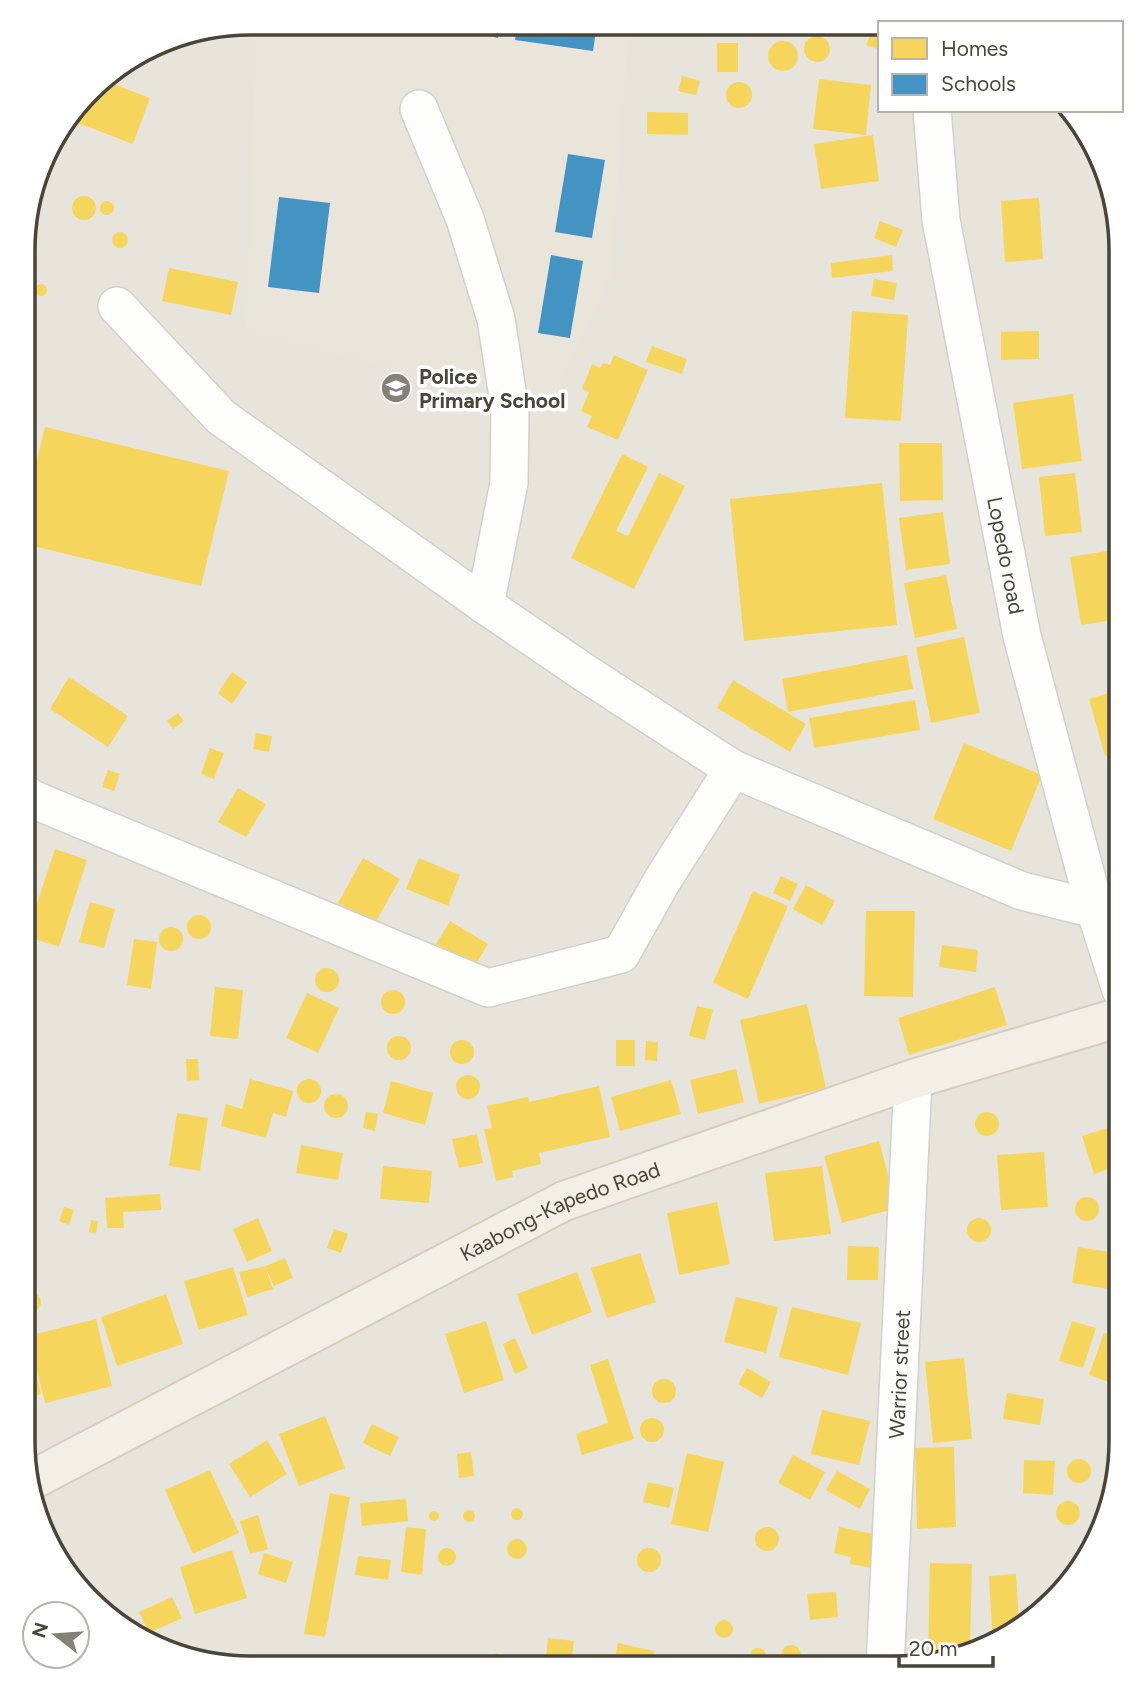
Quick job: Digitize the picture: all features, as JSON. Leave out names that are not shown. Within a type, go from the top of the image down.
[{"type":"main road","name":"Kaabong-Kapedo Road","points":[[38,1477],[564,1201],[913,1079],[1109,1021]]},
{"type":"street","points":[[419,109],[465,219],[496,319],[510,410],[509,483],[485,605]]},
{"type":"street","name":"Lopedo road","points":[[932,112],[941,220],[1023,636],[1095,909],[1109,952]]},
{"type":"street","points":[[117,306],[221,417],[485,605],[584,673],[733,769],[1022,891],[1095,909]]},
{"type":"street","points":[[35,800],[488,988],[621,954],[662,881],[733,769]]},
{"type":"street","name":"Warrior street","points":[[887,1656],[913,1079]]},
{"type":"shaded area","points":[[250,35],[878,35],[878,112],[1059,112],[1087,155],[1102,194],[1109,250],[1109,1455],[1098,1510],[1073,1561],[1036,1603],[989,1634],[950,1649],[894,1656],[222,1654],[194,1649],[168,1640],[130,1620],[88,1583],[57,1536],[46,1510],[35,1455],[37,222],[42,194],[51,168],[71,130],[88,108],[130,71],[168,51],[194,42]]},
{"type":"shaded area","name":"Police Primary School","points":[[257,35],[628,35],[611,275],[549,404],[246,332]]},
{"type":"building: Homes","points":[[870,35],[878,35],[878,49],[866,45]]},
{"type":"building: Homes","points":[[817,36],[826,40],[830,49],[826,58],[817,62],[808,58],[804,49],[808,40]]},
{"type":"building: Homes","points":[[783,41],[794,45],[798,56],[794,67],[783,71],[772,67],[768,56],[772,45]]},
{"type":"building: Homes","points":[[717,43],[738,43],[738,72],[717,72]]},
{"type":"building: Homes","points":[[682,76],[700,81],[696,95],[678,91]]},
{"type":"building: Homes","points":[[819,79],[871,85],[866,135],[813,129]]},
{"type":"building: Homes","points":[[739,82],[748,86],[752,95],[748,104],[739,108],[730,104],[726,95],[730,86]]},
{"type":"building: Homes","points":[[113,84],[150,98],[133,144],[77,123]]},
{"type":"building: Homes","points":[[647,112],[688,113],[688,135],[647,134]]},
{"type":"building: Homes","points":[[873,135],[879,181],[821,189],[814,144]]},
{"type":"building: Homes","points":[[84,196],[92,200],[96,208],[92,216],[84,220],[76,216],[72,208],[76,200]]},
{"type":"building: Homes","points":[[1039,198],[1043,259],[1005,262],[1001,201]]},
{"type":"building: Homes","points":[[104,201],[110,201],[114,208],[110,215],[104,215],[100,211],[100,205]]},
{"type":"building: Homes","points":[[880,221],[903,230],[896,247],[874,238]]},
{"type":"building: Homes","points":[[117,232],[123,232],[128,240],[126,246],[117,248],[112,243],[112,237]]},
{"type":"building: Homes","points":[[892,255],[893,271],[832,278],[831,263]]},
{"type":"building: Homes","points":[[169,268],[238,282],[231,315],[162,301]]},
{"type":"building: Homes","points":[[874,279],[897,283],[894,300],[871,296]]},
{"type":"building: Homes","points":[[41,284],[47,290],[41,296],[35,290]]},
{"type":"building: Homes","points":[[852,311],[908,315],[901,421],[845,418]]},
{"type":"building: Homes","points":[[1039,331],[1039,359],[1001,360],[1001,332]]},
{"type":"building: Homes","points":[[652,346],[687,359],[682,374],[646,362]]},
{"type":"building: Homes","points":[[614,355],[648,370],[618,440],[587,427],[592,416],[581,411],[589,392],[582,389],[592,364],[600,368],[603,363],[610,365]]},
{"type":"building: Homes","points":[[1073,394],[1082,461],[1022,469],[1013,403]]},
{"type":"building: Homes","points":[[45,427],[229,471],[201,586],[35,547],[35,467]]},
{"type":"building: Homes","points":[[899,443],[942,443],[943,500],[900,501]]},
{"type":"building: Homes","points":[[622,454],[648,467],[616,531],[628,536],[659,473],[685,486],[634,589],[571,558]]},
{"type":"building: Homes","points":[[1075,473],[1082,532],[1045,536],[1039,477]]},
{"type":"building: Homes","points":[[882,483],[897,625],[744,641],[730,499]]},
{"type":"building: Homes","points":[[943,512],[950,564],[906,570],[899,518]]},
{"type":"building: Homes","points":[[1109,551],[1109,621],[1081,625],[1070,557]]},
{"type":"building: Homes","points":[[946,575],[957,629],[915,638],[904,583]]},
{"type":"building: Homes","points":[[964,637],[980,713],[931,723],[916,647]]},
{"type":"building: Homes","points":[[907,655],[913,689],[788,712],[782,679]]},
{"type":"building: Homes","points":[[232,672],[247,682],[232,704],[218,693]]},
{"type":"building: Homes","points":[[69,677],[128,716],[108,747],[50,709]]},
{"type":"building: Homes","points":[[733,680],[806,724],[790,752],[717,708]]},
{"type":"building: Homes","points":[[1109,693],[1109,755],[1105,756],[1089,699]]},
{"type":"building: Homes","points":[[915,700],[920,730],[814,748],[809,718]]},
{"type":"building: Homes","points":[[178,713],[184,721],[173,729],[167,721]]},
{"type":"building: Homes","points":[[256,733],[272,736],[269,752],[253,749]]},
{"type":"building: Homes","points":[[964,743],[1042,775],[1011,851],[933,819]]},
{"type":"building: Homes","points":[[210,748],[224,753],[214,779],[201,774]]},
{"type":"building: Homes","points":[[108,770],[120,774],[114,791],[102,787]]},
{"type":"building: Homes","points":[[238,788],[266,804],[246,837],[218,822]]},
{"type":"building: Homes","points":[[55,849],[87,860],[59,947],[35,939],[35,909]]},
{"type":"building: Homes","points":[[363,858],[400,879],[375,923],[338,903]]},
{"type":"building: Homes","points":[[419,858],[460,875],[448,906],[406,889]]},
{"type":"building: Homes","points":[[781,876],[798,884],[790,901],[773,893]]},
{"type":"building: Homes","points":[[806,885],[835,901],[822,925],[793,909]]},
{"type":"building: Homes","points":[[753,891],[788,906],[748,999],[713,983]]},
{"type":"building: Homes","points":[[90,902],[115,909],[104,948],[79,942]]},
{"type":"building: Homes","points":[[866,911],[915,911],[913,997],[864,996]]},
{"type":"building: Homes","points":[[199,915],[207,919],[211,927],[207,935],[199,939],[191,935],[187,927],[191,919]]},
{"type":"building: Homes","points":[[450,921],[488,944],[470,974],[432,951]]},
{"type":"building: Homes","points":[[171,927],[179,931],[183,939],[179,947],[171,951],[163,947],[159,939],[163,931]]},
{"type":"building: Homes","points":[[134,939],[157,942],[151,989],[127,985]]},
{"type":"building: Homes","points":[[942,945],[978,950],[976,972],[939,967]]},
{"type":"building: Homes","points":[[327,968],[338,975],[339,980],[332,991],[327,992],[316,985],[315,980],[322,969]]},
{"type":"building: Homes","points":[[215,987],[243,990],[238,1039],[210,1036]]},
{"type":"building: Homes","points":[[995,987],[1007,1025],[909,1055],[898,1018]]},
{"type":"building: Homes","points":[[393,990],[404,997],[405,1002],[398,1013],[393,1014],[382,1007],[381,1002],[388,991]]},
{"type":"building: Homes","points":[[307,993],[339,1008],[318,1053],[286,1038]]},
{"type":"building: Homes","points":[[807,1004],[826,1088],[759,1104],[740,1020]]},
{"type":"building: Homes","points":[[697,1006],[713,1010],[705,1040],[689,1036]]},
{"type":"building: Homes","points":[[399,1036],[410,1043],[411,1048],[404,1059],[399,1060],[388,1053],[387,1048],[394,1037]]},
{"type":"building: Homes","points":[[462,1040],[473,1047],[474,1052],[467,1063],[462,1064],[451,1057],[450,1052],[457,1041]]},
{"type":"building: Homes","points":[[616,1040],[635,1040],[635,1066],[616,1066]]},
{"type":"building: Homes","points":[[646,1041],[658,1042],[657,1061],[645,1060]]},
{"type":"building: Homes","points":[[186,1059],[198,1059],[199,1080],[187,1081]]},
{"type":"building: Homes","points":[[736,1069],[744,1102],[698,1114],[690,1080]]},
{"type":"building: Homes","points":[[468,1075],[479,1082],[480,1087],[473,1098],[468,1099],[457,1092],[456,1087],[463,1076]]},
{"type":"building: Homes","points":[[250,1079],[293,1091],[286,1117],[273,1113],[266,1138],[221,1126],[226,1104],[242,1109]]},
{"type":"building: Homes","points":[[309,1079],[317,1083],[321,1091],[317,1099],[309,1103],[301,1099],[297,1091],[301,1083]]},
{"type":"building: Homes","points":[[671,1080],[681,1114],[620,1131],[611,1097]]},
{"type":"building: Homes","points":[[391,1081],[433,1093],[425,1125],[383,1113]]},
{"type":"building: Homes","points":[[599,1086],[610,1137],[539,1153],[541,1164],[512,1171],[513,1177],[496,1181],[484,1129],[492,1128],[487,1106],[528,1097],[529,1102]]},
{"type":"building: Homes","points":[[336,1094],[344,1098],[348,1106],[344,1114],[336,1118],[328,1114],[324,1106],[328,1098]]},
{"type":"building: Homes","points":[[366,1112],[378,1114],[375,1131],[363,1128]]},
{"type":"building: Homes","points":[[987,1112],[995,1116],[999,1124],[995,1132],[987,1136],[979,1132],[975,1124],[979,1116]]},
{"type":"building: Homes","points":[[177,1113],[208,1118],[200,1171],[169,1166]]},
{"type":"building: Homes","points":[[1109,1127],[1109,1169],[1094,1174],[1082,1136]]},
{"type":"building: Homes","points":[[477,1134],[483,1163],[459,1168],[452,1139]]},
{"type":"building: Homes","points":[[879,1141],[897,1208],[842,1223],[824,1156]]},
{"type":"building: Homes","points":[[301,1145],[343,1153],[338,1180],[296,1173]]},
{"type":"building: Homes","points":[[1044,1152],[1048,1207],[1001,1210],[997,1155]]},
{"type":"building: Homes","points":[[383,1166],[432,1171],[429,1203],[380,1199]]},
{"type":"building: Homes","points":[[822,1166],[831,1234],[774,1241],[765,1173]]},
{"type":"building: Homes","points":[[160,1194],[161,1210],[123,1212],[124,1228],[107,1228],[105,1198]]},
{"type":"building: Homes","points":[[1087,1197],[1098,1204],[1099,1209],[1092,1220],[1087,1221],[1076,1214],[1075,1209],[1082,1198]]},
{"type":"building: Homes","points":[[717,1202],[730,1264],[679,1275],[667,1213]]},
{"type":"building: Homes","points":[[64,1207],[74,1210],[69,1225],[59,1221]]},
{"type":"building: Homes","points":[[258,1218],[272,1251],[247,1262],[233,1229]]},
{"type":"building: Homes","points":[[979,1218],[990,1225],[991,1230],[984,1241],[979,1242],[968,1235],[967,1230],[974,1219]]},
{"type":"building: Homes","points":[[91,1220],[98,1221],[96,1234],[89,1232]]},
{"type":"building: Homes","points":[[334,1229],[348,1234],[341,1253],[327,1248]]},
{"type":"building: Homes","points":[[848,1246],[879,1247],[878,1280],[847,1280]]},
{"type":"building: Homes","points":[[1078,1247],[1109,1252],[1109,1289],[1072,1283]]},
{"type":"building: Homes","points":[[640,1253],[656,1302],[607,1318],[591,1268]]},
{"type":"building: Homes","points":[[285,1258],[293,1278],[274,1286],[266,1269],[273,1289],[247,1297],[239,1272],[266,1266]]},
{"type":"building: Homes","points":[[233,1267],[248,1315],[199,1330],[184,1281]]},
{"type":"building: Homes","points":[[577,1272],[592,1312],[532,1335],[517,1294]]},
{"type":"building: Homes","points":[[35,1293],[40,1298],[40,1306],[35,1311]]},
{"type":"building: Homes","points":[[166,1294],[183,1344],[117,1366],[101,1317]]},
{"type":"building: Homes","points":[[736,1297],[778,1307],[766,1353],[724,1342]]},
{"type":"building: Homes","points":[[792,1307],[861,1323],[848,1375],[779,1357]]},
{"type":"building: Homes","points":[[96,1319],[112,1386],[45,1403],[35,1364],[35,1334]]},
{"type":"building: Homes","points":[[486,1321],[504,1380],[464,1393],[445,1334]]},
{"type":"building: Homes","points":[[1072,1321],[1096,1328],[1083,1368],[1059,1361]]},
{"type":"building: Homes","points":[[1104,1333],[1109,1334],[1109,1382],[1089,1375]]},
{"type":"building: Homes","points":[[515,1338],[528,1368],[515,1374],[503,1344]]},
{"type":"building: Homes","points":[[964,1358],[972,1439],[933,1443],[925,1362]]},
{"type":"building: Homes","points":[[608,1359],[634,1439],[582,1455],[576,1434],[608,1423],[590,1365]]},
{"type":"building: Homes","points":[[747,1368],[771,1382],[762,1398],[738,1384]]},
{"type":"building: Homes","points":[[35,1370],[41,1394],[35,1395]]},
{"type":"building: Homes","points":[[664,1379],[672,1383],[676,1391],[672,1399],[664,1403],[656,1399],[652,1391],[656,1383]]},
{"type":"building: Homes","points":[[1007,1393],[1044,1399],[1040,1425],[1003,1419]]},
{"type":"building: Homes","points":[[822,1410],[870,1421],[859,1465],[811,1454]]},
{"type":"building: Homes","points":[[325,1416],[345,1468],[299,1486],[279,1434]]},
{"type":"building: Homes","points":[[652,1418],[660,1422],[664,1430],[660,1438],[652,1442],[644,1438],[640,1430],[644,1422]]},
{"type":"building: Homes","points":[[372,1424],[399,1437],[390,1456],[363,1443]]},
{"type":"building: Homes","points":[[267,1440],[287,1474],[250,1497],[229,1464]]},
{"type":"building: Homes","points":[[954,1447],[956,1527],[917,1529],[915,1448]]},
{"type":"building: Homes","points":[[471,1452],[474,1476],[459,1478],[457,1454]]},
{"type":"building: Homes","points":[[687,1453],[724,1462],[708,1532],[671,1524]]},
{"type":"building: Homes","points":[[793,1455],[825,1472],[810,1500],[778,1483]]},
{"type":"building: Homes","points":[[1079,1459],[1090,1466],[1091,1471],[1084,1482],[1079,1483],[1068,1476],[1067,1471],[1074,1460]]},
{"type":"building: Homes","points":[[1024,1460],[1055,1461],[1053,1495],[1023,1493]]},
{"type":"building: Homes","points":[[210,1470],[239,1533],[193,1554],[165,1490]]},
{"type":"building: Homes","points":[[837,1471],[870,1489],[860,1509],[826,1490]]},
{"type":"building: Homes","points":[[648,1482],[674,1488],[669,1508],[643,1502]]},
{"type":"building: Homes","points":[[330,1493],[350,1497],[325,1637],[304,1634]]},
{"type":"building: Homes","points":[[406,1499],[408,1521],[362,1526],[360,1503]]},
{"type":"building: Homes","points":[[1068,1501],[1079,1508],[1080,1513],[1073,1524],[1068,1525],[1057,1518],[1056,1513],[1063,1502]]},
{"type":"building: Homes","points":[[517,1508],[523,1514],[517,1520],[511,1514]]},
{"type":"building: Homes","points":[[469,1510],[475,1516],[469,1522],[463,1516]]},
{"type":"building: Homes","points":[[434,1511],[438,1512],[438,1520],[434,1521],[430,1520],[429,1516],[430,1512]]},
{"type":"building: Homes","points":[[258,1515],[268,1549],[250,1554],[240,1521]]},
{"type":"building: Homes","points":[[406,1527],[426,1529],[422,1575],[401,1572]]},
{"type":"building: Homes","points":[[767,1527],[775,1531],[779,1539],[775,1547],[767,1551],[759,1547],[755,1539],[759,1531]]},
{"type":"building: Homes","points":[[839,1527],[884,1536],[877,1569],[850,1564],[851,1557],[834,1553]]},
{"type":"building: Homes","points":[[517,1539],[524,1542],[527,1549],[524,1556],[517,1559],[510,1556],[507,1549],[510,1542]]},
{"type":"building: Homes","points":[[447,1548],[453,1551],[456,1557],[453,1563],[447,1566],[441,1563],[438,1557],[441,1551]]},
{"type":"building: Homes","points":[[649,1548],[657,1552],[661,1560],[657,1568],[649,1572],[641,1568],[637,1560],[641,1552]]},
{"type":"building: Homes","points":[[232,1550],[247,1598],[195,1614],[180,1567]]},
{"type":"building: Homes","points":[[264,1553],[293,1562],[286,1583],[258,1574]]},
{"type":"building: Homes","points":[[358,1556],[391,1560],[388,1580],[355,1575]]},
{"type":"building: Homes","points":[[930,1563],[972,1564],[970,1642],[928,1653]]},
{"type":"building: Homes","points":[[1016,1574],[1019,1616],[992,1632],[989,1576]]},
{"type":"building: Homes","points":[[836,1592],[838,1617],[810,1620],[807,1594]]},
{"type":"building: Homes","points":[[172,1597],[182,1618],[152,1632],[147,1630],[139,1612]]},
{"type":"building: Homes","points":[[720,1620],[728,1620],[733,1629],[731,1636],[720,1638],[715,1633],[715,1625]]},
{"type":"building: Homes","points":[[548,1638],[574,1641],[572,1656],[546,1656]]},
{"type":"building: Homes","points":[[618,1643],[654,1651],[653,1656],[615,1656]]},
{"type":"building: Homes","points":[[791,1645],[800,1651],[801,1656],[781,1655],[784,1648]]},
{"type":"building: Homes","points":[[758,1648],[766,1656],[750,1656],[752,1650]]},
{"type":"building: Schools","points":[[516,35],[595,35],[593,51],[515,40]]},
{"type":"building: Schools","points":[[568,154],[605,160],[592,238],[555,232]]},
{"type":"building: Schools","points":[[279,197],[330,203],[319,293],[268,287]]},
{"type":"building: Schools","points":[[551,255],[583,261],[570,338],[538,333]]},
{"type":"place","name":"Police Primary School","points":[[396,388]]}]
